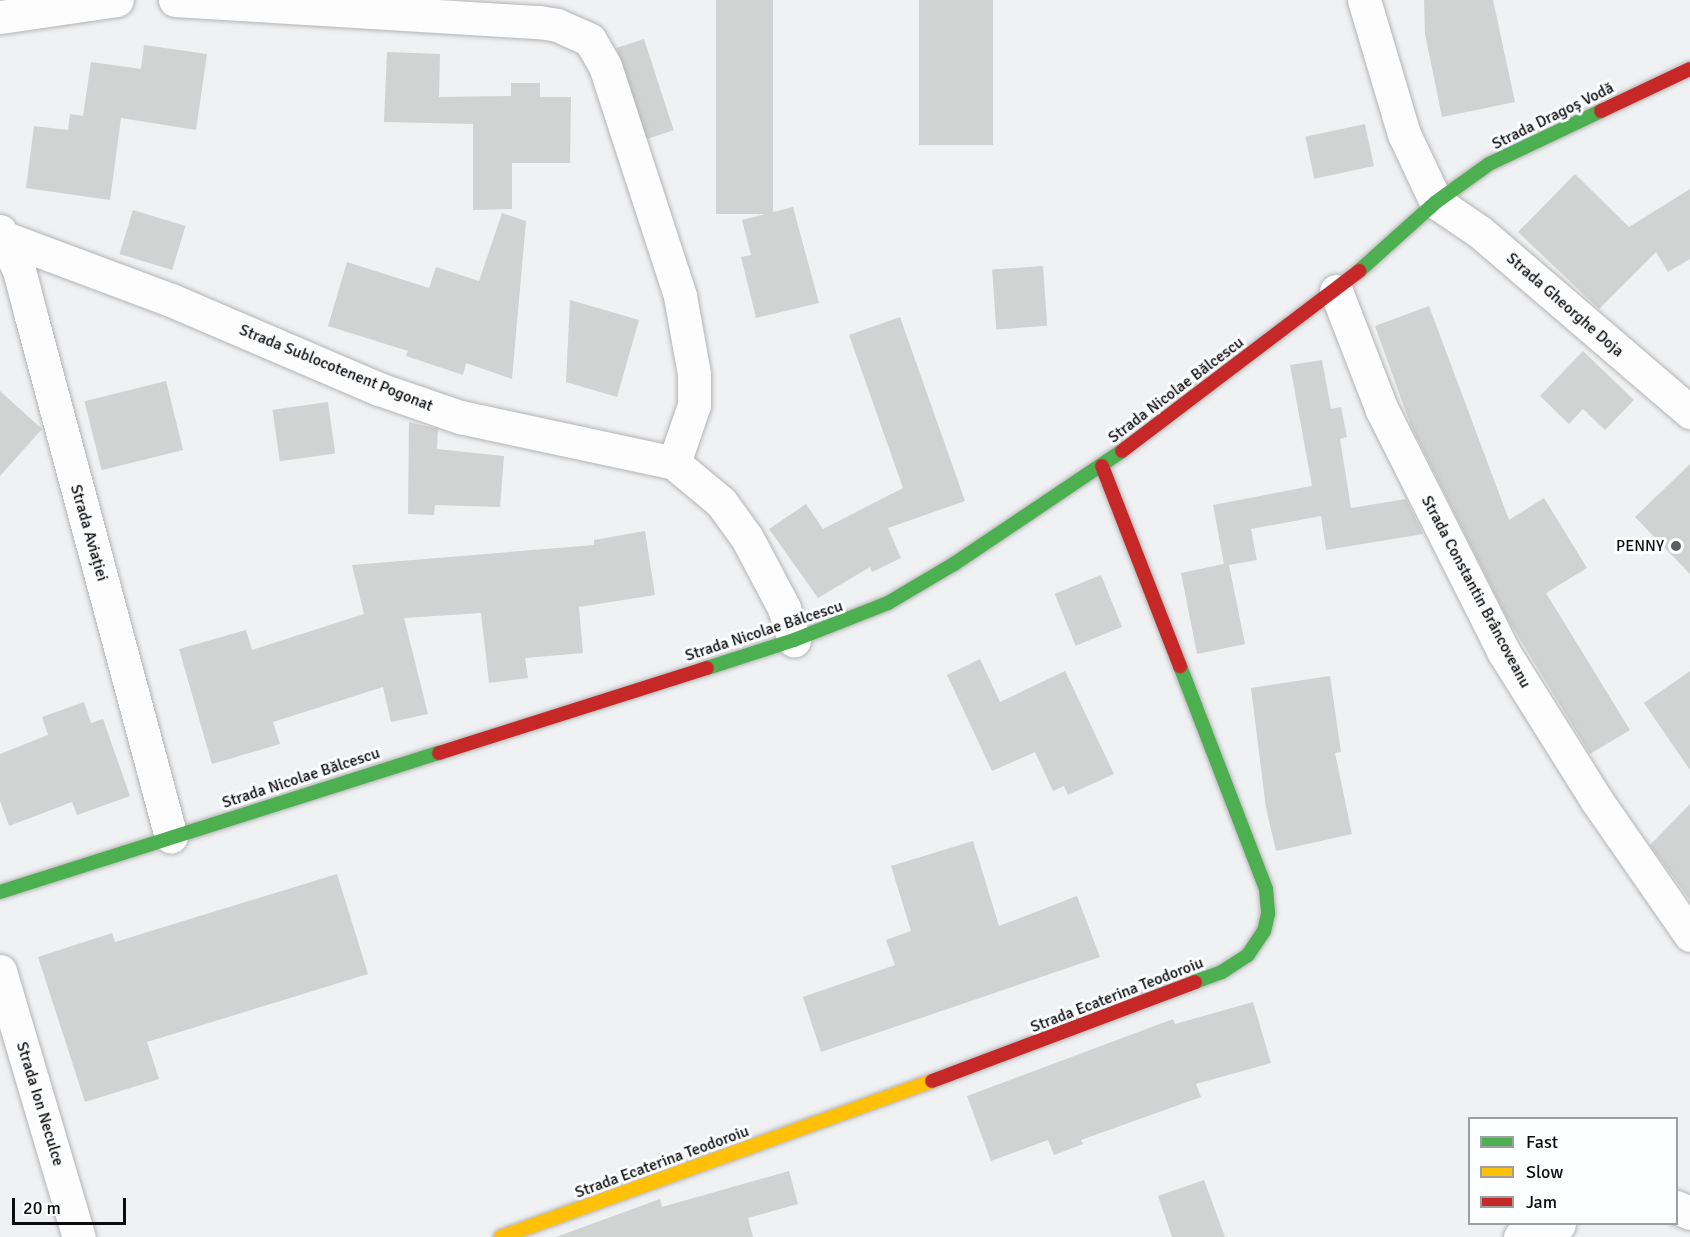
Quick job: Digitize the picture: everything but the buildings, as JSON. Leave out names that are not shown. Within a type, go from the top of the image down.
[{"type":"main road","name":"Strada Dragoș Vodă","points":[[1436,202],[1489,165],[1690,69]]},
{"type":"main road","name":"Strada Nicolae Bălcescu","points":[[0,892],[794,640],[888,603],[954,564],[1102,466],[1336,291],[1436,202]]},
{"type":"main road","name":"Strada Ecaterina Teodoroiu","points":[[501,1237],[1074,1030],[1222,972],[1248,955],[1264,931],[1268,914],[1266,889],[1102,466]]},
{"type":"street","points":[[0,17],[117,0]]},
{"type":"street","points":[[175,0],[479,8],[557,24],[574,31],[599,50],[680,296],[694,374],[694,405],[674,463]]},
{"type":"street","points":[[1364,0],[1404,134],[1436,202]]},
{"type":"street","name":"Strada Gheorghe Doja","points":[[1436,202],[1480,232],[1690,412]]},
{"type":"street","name":"Strada Sublocotenent Pogonat","points":[[3,234],[171,300],[379,389],[460,417],[674,463],[721,502],[747,538],[784,608],[794,640]]},
{"type":"street","name":"Strada Aviației","points":[[3,234],[32,316],[171,837]]},
{"type":"street","name":"Strada Constantin Brâncoveanu","points":[[1336,291],[1382,410],[1503,651],[1597,801],[1690,935]]},
{"type":"street","name":"Strada Ion Neculce","points":[[0,971],[79,1237]]},
{"type":"street","points":[[1520,1237],[1556,1225]]},
{"type":"traffic: fast","points":[[1359,271],[1436,202],[1489,164],[1601,111]]},
{"type":"traffic: fast","points":[[707,668],[794,640],[888,603],[954,564],[1122,451]]},
{"type":"traffic: fast","points":[[1180,666],[1266,889],[1268,914],[1264,931],[1248,955],[1222,972],[1195,982]]},
{"type":"traffic: fast","points":[[0,892],[439,753]]},
{"type":"traffic: slow","points":[[501,1237],[932,1081]]},
{"type":"traffic: jam","points":[[1601,111],[1690,69]]},
{"type":"traffic: jam","points":[[1122,451],[1359,271]]},
{"type":"traffic: jam","points":[[1102,466],[1180,666]]},
{"type":"traffic: jam","points":[[439,753],[707,668]]},
{"type":"traffic: jam","points":[[932,1081],[1195,982]]},
{"type":"place","name":"PENNY","points":[[1676,546]]}]
